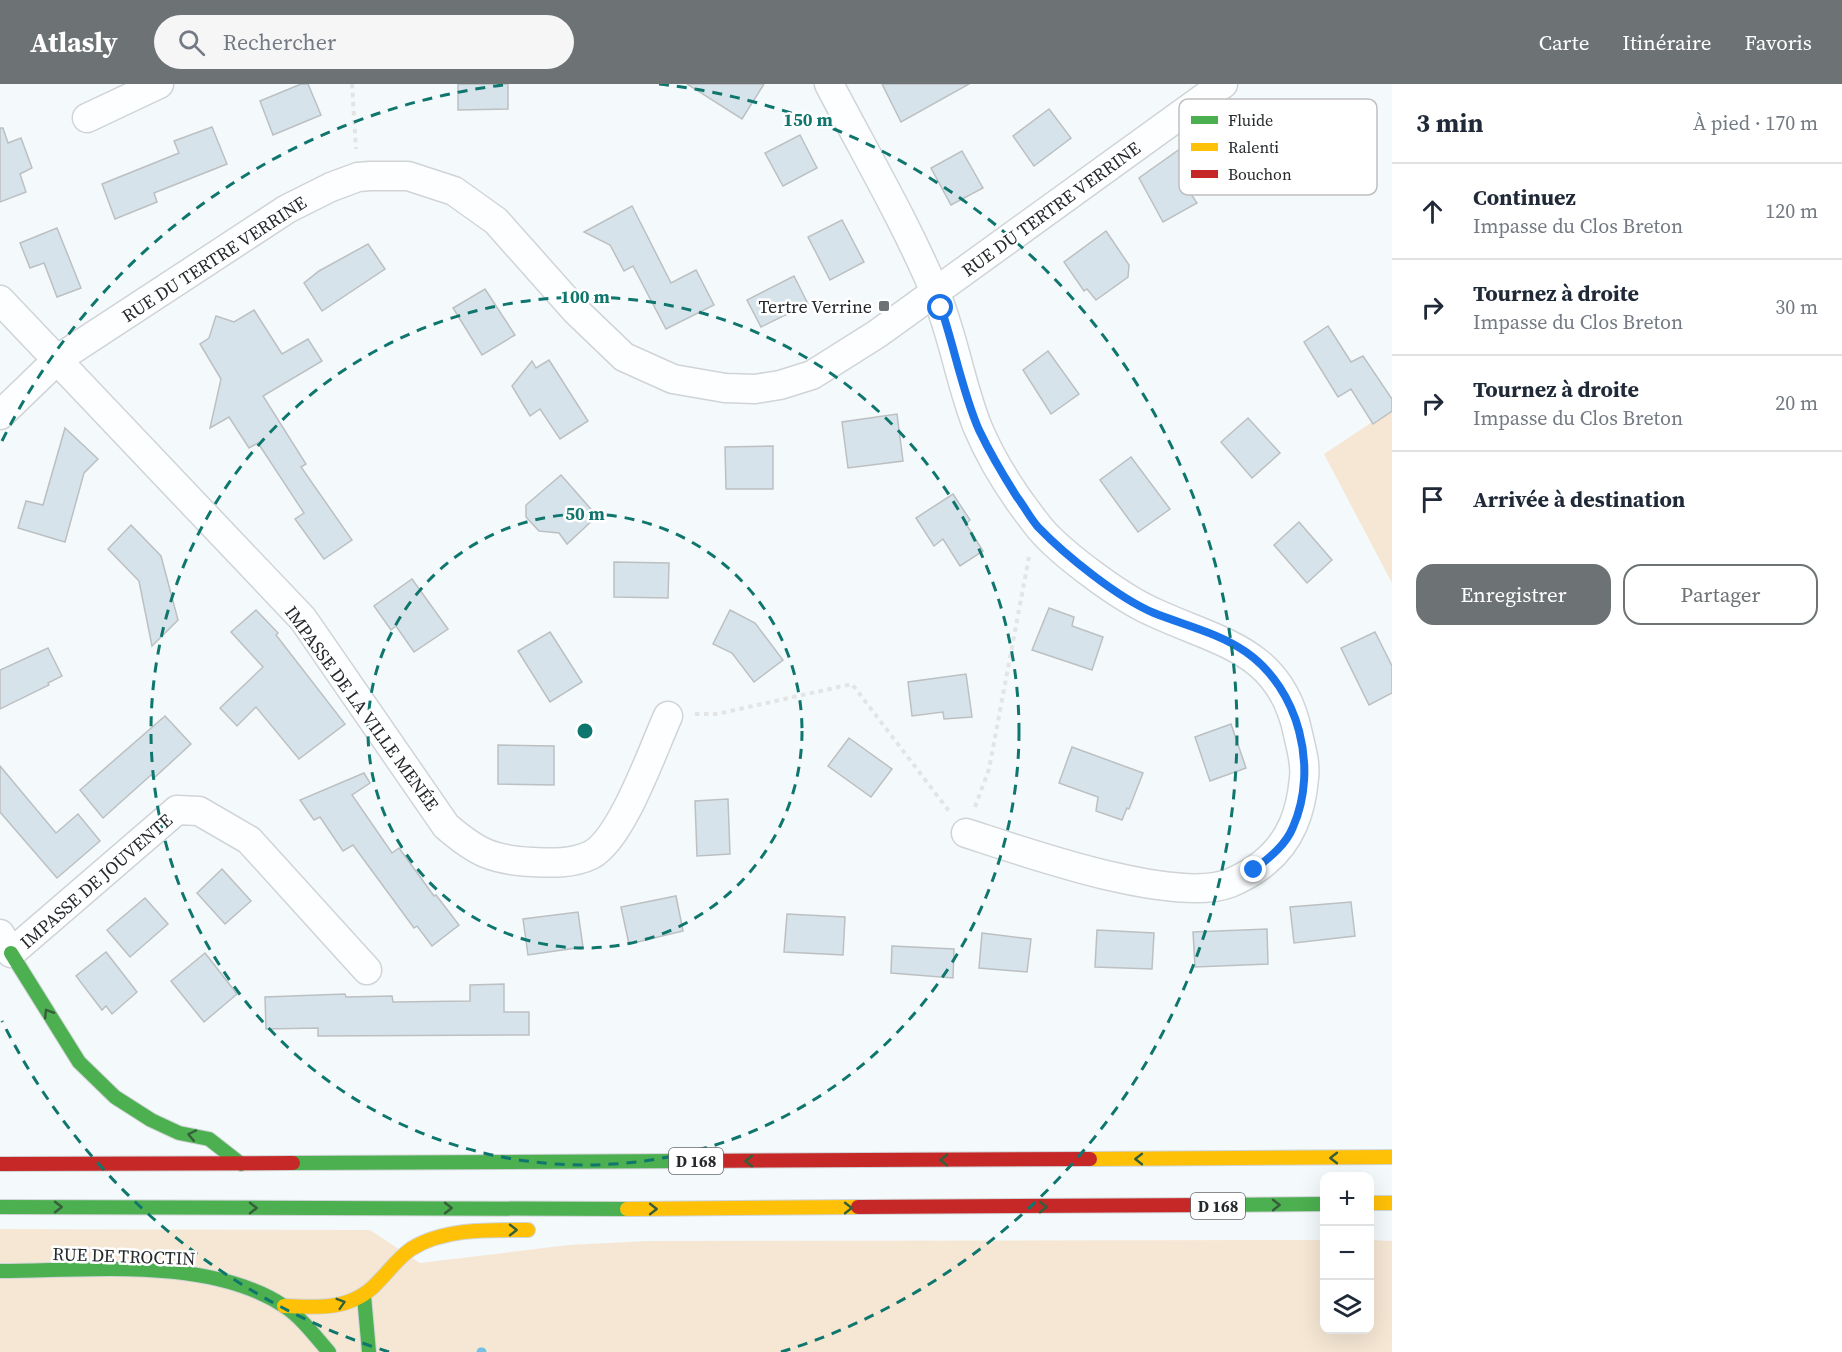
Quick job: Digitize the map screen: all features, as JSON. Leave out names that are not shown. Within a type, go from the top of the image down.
[{"type":"main road","points":[[6,943],[79,1062],[115,1097],[151,1120],[179,1133],[209,1139],[242,1164]]},
{"type":"main road","name":"D 168","points":[[0,1164],[1392,1157]]},
{"type":"main road","points":[[1374,1203],[1392,1203]]},
{"type":"main road","name":"D 168","points":[[0,1207],[594,1209],[1320,1204]]},
{"type":"main road","points":[[563,1225],[594,1209]]},
{"type":"main road","points":[[284,1306],[323,1308],[364,1296],[400,1256],[418,1245],[441,1237],[492,1230],[542,1230]]},
{"type":"main road","name":"RUE DE TROCTIN","points":[[0,1271],[162,1272],[209,1276],[241,1286],[284,1306],[329,1352]]},
{"type":"main road","points":[[364,1296],[369,1352]]},
{"type":"street","points":[[87,118],[159,84]]},
{"type":"street","points":[[829,84],[935,292],[978,428],[1005,478],[1037,526],[1093,575],[1151,612],[1214,636],[1246,652],[1280,685],[1295,718],[1305,769],[1302,799],[1293,829],[1274,854],[1254,870],[1229,884],[1205,888],[1178,888],[1073,867],[966,833]]},
{"type":"street","name":"RUE DU TERTRE VERRINE","points":[[1202,99],[1223,84]]},
{"type":"street","name":"RUE DU TERTRE VERRINE","points":[[0,415],[58,359],[287,209],[331,187],[358,177],[408,176],[454,192],[496,221],[576,311],[624,357],[673,379],[725,388],[755,389],[812,375],[878,334],[1179,116]]},
{"type":"street","name":"IMPASSE DE LA VILLE MENÉE","points":[[0,300],[303,619],[446,826],[472,848],[502,860],[564,863],[592,855],[614,835],[668,716]]},
{"type":"street","name":"IMPASSE DE JOUVENTE","points":[[6,943],[177,810],[199,811],[249,840],[367,970]]},
{"type":"path","points":[[352,84],[358,177]]},
{"type":"path","points":[[966,833],[989,769],[1023,584],[1037,526]]},
{"type":"path","points":[[668,716],[717,714],[852,684],[966,833]]},
{"type":"shaded area","points":[[1392,409],[1392,583],[1324,454]]},
{"type":"shaded area","points":[[0,1229],[370,1230],[420,1263],[569,1245],[647,1241],[1320,1240],[1320,1334],[1374,1334],[1374,1240],[1392,1241],[1392,1352],[0,1352]]},
{"type":"building","points":[[301,84],[308,84],[321,115],[273,135],[260,101]]},
{"type":"building","points":[[458,84],[508,84],[508,109],[458,110]]},
{"type":"building","points":[[687,84],[764,84],[742,119]]},
{"type":"building","points":[[882,84],[969,84],[901,122]]},
{"type":"building","points":[[1049,109],[1071,138],[1034,166],[1013,136]]},
{"type":"building","points":[[212,127],[227,164],[154,193],[157,202],[115,219],[102,184],[179,153],[174,141]]},
{"type":"building","points":[[0,128],[3,128],[8,143],[21,138],[32,168],[20,174],[26,192],[0,202]]},
{"type":"building","points":[[800,135],[817,168],[783,186],[765,153]]},
{"type":"building","points":[[1179,150],[1179,195],[1192,195],[1197,203],[1163,222],[1139,178]]},
{"type":"building","points":[[962,151],[983,188],[951,205],[931,168]]},
{"type":"building","points":[[632,206],[671,283],[696,270],[714,305],[666,329],[633,266],[624,271],[610,245],[584,232]]},
{"type":"building","points":[[842,220],[864,262],[830,280],[808,237]]},
{"type":"building","points":[[57,228],[81,288],[57,297],[44,263],[30,268],[20,243]]},
{"type":"building","points":[[1106,231],[1129,265],[1128,277],[1096,300],[1087,289],[1084,291],[1064,262]]},
{"type":"building","points":[[368,244],[385,269],[322,311],[304,283],[319,271]]},
{"type":"building","points":[[794,276],[808,304],[761,327],[747,300]]},
{"type":"building","points":[[485,289],[515,335],[482,355],[453,308]]},
{"type":"building","points":[[254,310],[282,354],[308,339],[322,361],[263,396],[306,464],[301,467],[352,540],[324,559],[295,519],[304,513],[258,443],[249,448],[229,417],[210,428],[221,379],[200,344],[209,338],[216,316],[234,322]]},
{"type":"building","points":[[1328,326],[1351,362],[1363,356],[1392,399],[1392,411],[1373,424],[1351,389],[1338,397],[1304,342]]},
{"type":"building","points":[[1048,351],[1079,394],[1051,414],[1023,370]]},
{"type":"building","points":[[549,360],[588,421],[560,439],[540,409],[530,416],[512,386],[532,361],[536,368]]},
{"type":"building","points":[[897,414],[903,461],[848,468],[842,422]]},
{"type":"building","points":[[1248,418],[1280,453],[1252,478],[1221,442]]},
{"type":"building","points":[[65,428],[98,459],[84,473],[65,542],[18,528],[26,501],[43,505]]},
{"type":"building","points":[[773,446],[773,489],[726,489],[725,447]]},
{"type":"building","points":[[1131,457],[1170,509],[1138,532],[1100,480]]},
{"type":"building","points":[[561,475],[597,516],[567,544],[559,533],[539,531],[526,517],[526,505]]},
{"type":"building","points":[[953,494],[970,520],[966,524],[983,551],[960,566],[943,539],[934,546],[916,518]]},
{"type":"building","points":[[1299,522],[1332,560],[1307,583],[1274,545]]},
{"type":"building","points":[[131,525],[161,556],[178,620],[152,646],[139,581],[108,549]]},
{"type":"building","points":[[614,562],[669,563],[668,598],[614,597]]},
{"type":"building","points":[[412,579],[448,629],[414,652],[396,626],[391,630],[374,606]]},
{"type":"building","points":[[1049,608],[1074,617],[1072,626],[1103,637],[1092,670],[1032,650]]},
{"type":"building","points":[[256,610],[278,633],[276,635],[345,724],[299,759],[256,707],[237,726],[220,708],[263,667],[231,632]]},
{"type":"building","points":[[730,610],[755,623],[783,660],[754,682],[732,653],[713,644]]},
{"type":"building","points":[[550,632],[582,682],[550,702],[518,651]]},
{"type":"building","points":[[1375,632],[1392,666],[1392,693],[1369,705],[1341,648]]},
{"type":"building","points":[[48,648],[62,676],[48,683],[49,685],[0,709],[0,670]]},
{"type":"building","points":[[966,674],[972,717],[944,719],[943,712],[912,716],[908,682]]},
{"type":"building","points":[[165,716],[191,744],[154,778],[151,775],[103,818],[80,790]]},
{"type":"building","points":[[1231,724],[1246,768],[1210,781],[1195,737]]},
{"type":"building","points":[[849,738],[892,769],[871,797],[828,766]]},
{"type":"building","points":[[498,745],[554,746],[554,785],[498,784]]},
{"type":"building","points":[[1072,747],[1143,773],[1129,809],[1127,808],[1122,820],[1096,811],[1098,797],[1059,783]]},
{"type":"building","points":[[0,766],[56,833],[78,814],[100,841],[57,878],[0,812]]},
{"type":"building","points":[[364,773],[370,783],[352,795],[392,853],[399,848],[434,896],[436,895],[459,925],[432,946],[417,926],[414,928],[353,845],[343,851],[320,817],[314,820],[300,800]]},
{"type":"building","points":[[728,799],[730,854],[697,856],[695,801]]},
{"type":"building","points":[[222,869],[251,901],[225,924],[197,893]]},
{"type":"building","points":[[676,896],[683,931],[629,944],[621,907]]},
{"type":"building","points":[[145,898],[168,924],[130,957],[107,930]]},
{"type":"building","points":[[1351,902],[1355,936],[1294,943],[1290,907]]},
{"type":"building","points":[[578,912],[583,947],[528,955],[523,919]]},
{"type":"building","points":[[787,914],[845,917],[843,955],[784,952]]},
{"type":"building","points":[[1267,929],[1268,964],[1195,967],[1193,932]]},
{"type":"building","points":[[1097,930],[1154,933],[1152,969],[1095,967]]},
{"type":"building","points":[[982,933],[1031,939],[1027,972],[979,968]]},
{"type":"building","points":[[892,946],[954,949],[953,978],[891,973]]},
{"type":"building","points":[[106,952],[137,992],[112,1014],[106,1006],[102,1010],[76,976]]},
{"type":"building","points":[[205,953],[237,994],[204,1022],[171,981]]},
{"type":"building","points":[[504,984],[504,1012],[529,1012],[529,1035],[318,1036],[318,1028],[266,1029],[265,997],[345,994],[346,997],[392,996],[393,1002],[470,1001],[470,985]]},
{"type":"traffic: fast","points":[[11,953],[79,1062],[115,1097],[151,1120],[179,1133],[209,1139],[241,1164]]},
{"type":"traffic: fast","points":[[293,1163],[683,1161]]},
{"type":"traffic: fast","points":[[1213,1205],[1320,1204]]},
{"type":"traffic: fast","points":[[0,1207],[627,1209]]},
{"type":"traffic: fast","points":[[0,1271],[146,1270],[220,1279],[254,1290],[284,1306],[329,1352]]},
{"type":"traffic: fast","points":[[364,1296],[369,1352]]},
{"type":"traffic: slow","points":[[1090,1159],[1392,1157]]},
{"type":"traffic: slow","points":[[1374,1203],[1392,1203]]},
{"type":"traffic: slow","points":[[627,1209],[858,1207]]},
{"type":"traffic: slow","points":[[284,1306],[323,1307],[358,1298],[378,1282],[411,1249],[438,1237],[468,1232],[528,1230]]},
{"type":"traffic: jam","points":[[683,1161],[1090,1159]]},
{"type":"traffic: jam","points":[[0,1164],[293,1163]]},
{"type":"traffic: jam","points":[[858,1207],[1213,1205]]},
{"type":"place","name":"Tertre Verrine","points":[[884,306]]},
{"type":"route","points":[[941,308],[978,428],[1005,478],[1037,526],[1093,575],[1151,612],[1214,636],[1246,652],[1280,685],[1295,718],[1305,769],[1302,799],[1293,829],[1274,854],[1254,870]]}]
